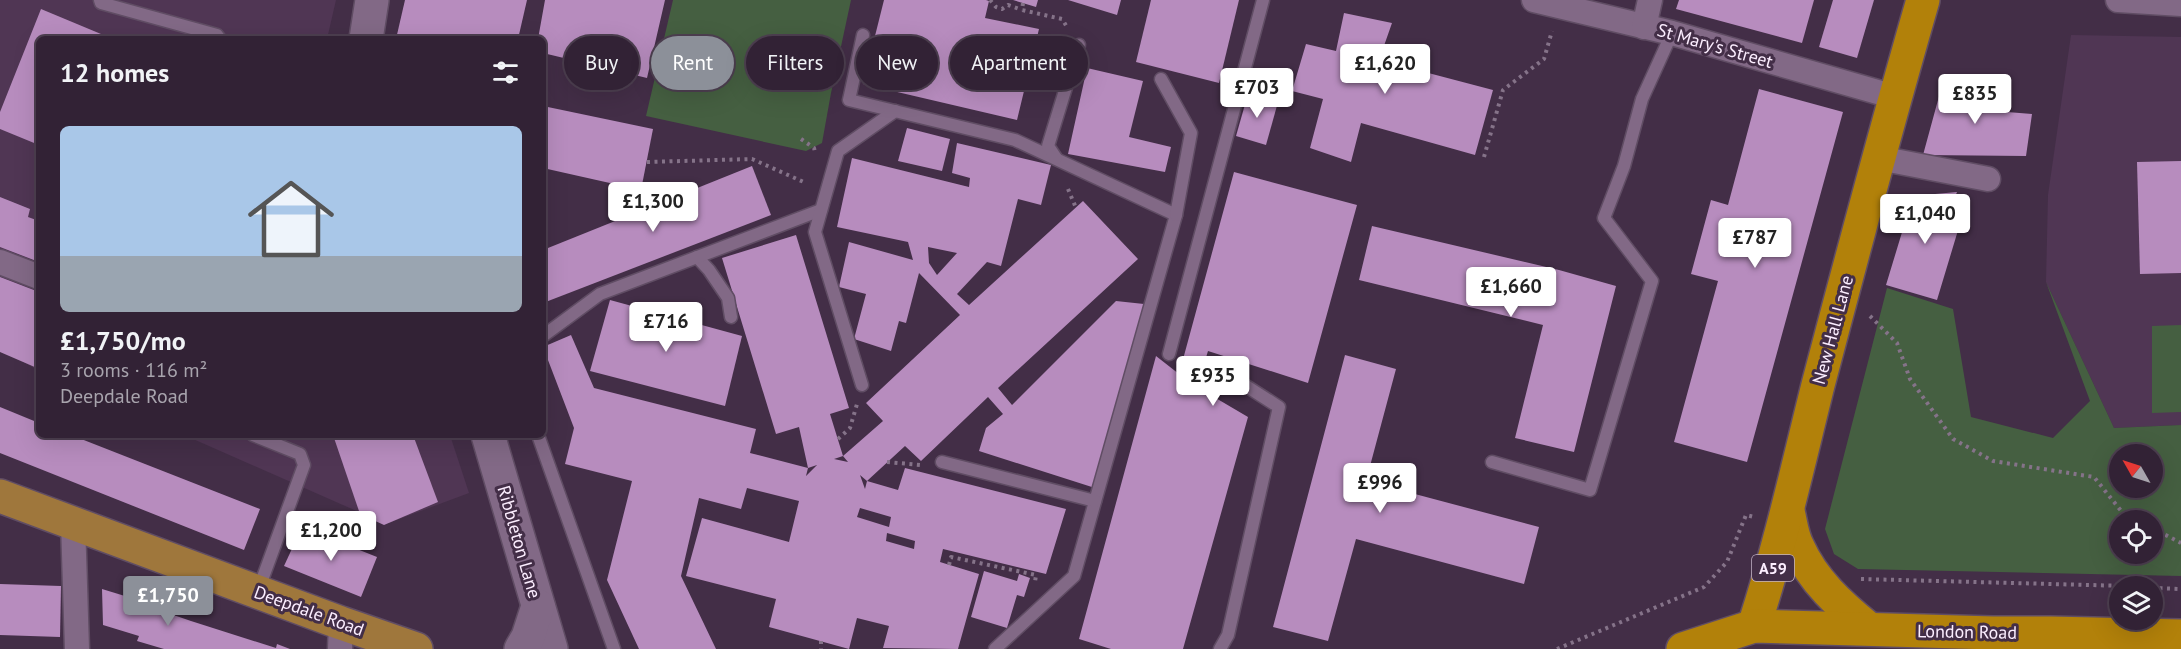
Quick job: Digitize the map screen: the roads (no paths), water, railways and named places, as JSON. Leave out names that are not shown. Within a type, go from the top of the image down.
[{"type":"highway","name":"New Hall Lane","points":[[1754,626],[1773,568],[1827,351],[1923,0]]},
{"type":"highway","points":[[1786,517],[1796,545],[1808,566],[1838,604],[1868,628]]},
{"type":"highway","name":"London Road","points":[[1683,649],[1754,626],[1868,628],[2005,641],[2051,633],[2111,642],[2181,636]]},
{"type":"main road","points":[[366,36],[372,0]]},
{"type":"main road","name":"Ribbleton Lane","points":[[489,438],[550,649]]},
{"type":"main road","name":"Deepdale Road","points":[[0,496],[258,592],[340,636],[416,649]]},
{"type":"main road","points":[[521,649],[528,637],[538,606]]},
{"type":"street","points":[[1644,27],[1650,0]]},
{"type":"street","points":[[2118,0],[2181,4]]},
{"type":"street","name":"St Mary's Street","points":[[1545,3],[1672,33],[1895,97]]},
{"type":"street","points":[[1879,158],[1988,179]]},
{"type":"street","points":[[0,262],[36,276]]},
{"type":"street","points":[[73,522],[77,649]]},
{"type":"lane","points":[[1169,354],[1263,0]]},
{"type":"lane","points":[[98,1],[218,36]]},
{"type":"lane","points":[[1492,462],[1590,490],[1652,281],[1604,218],[1624,166],[1642,99],[1672,33]]},
{"type":"lane","points":[[864,35],[849,100],[1015,140],[1176,215]]},
{"type":"lane","points":[[995,649],[1074,576],[1176,215],[1191,133],[1161,79]]},
{"type":"lane","points":[[1057,159],[1048,146],[1065,90]]},
{"type":"lane","points":[[862,385],[814,232],[838,151],[895,111]]},
{"type":"lane","points":[[546,334],[600,294],[821,210]]},
{"type":"lane","points":[[697,256],[728,298],[731,317]]},
{"type":"lane","points":[[1218,368],[1279,407],[1228,635],[1220,649]]},
{"type":"lane","points":[[258,592],[304,465],[300,454],[260,438]]},
{"type":"lane","points":[[539,438],[614,649]]},
{"type":"lane","points":[[942,462],[1095,501]]}]
